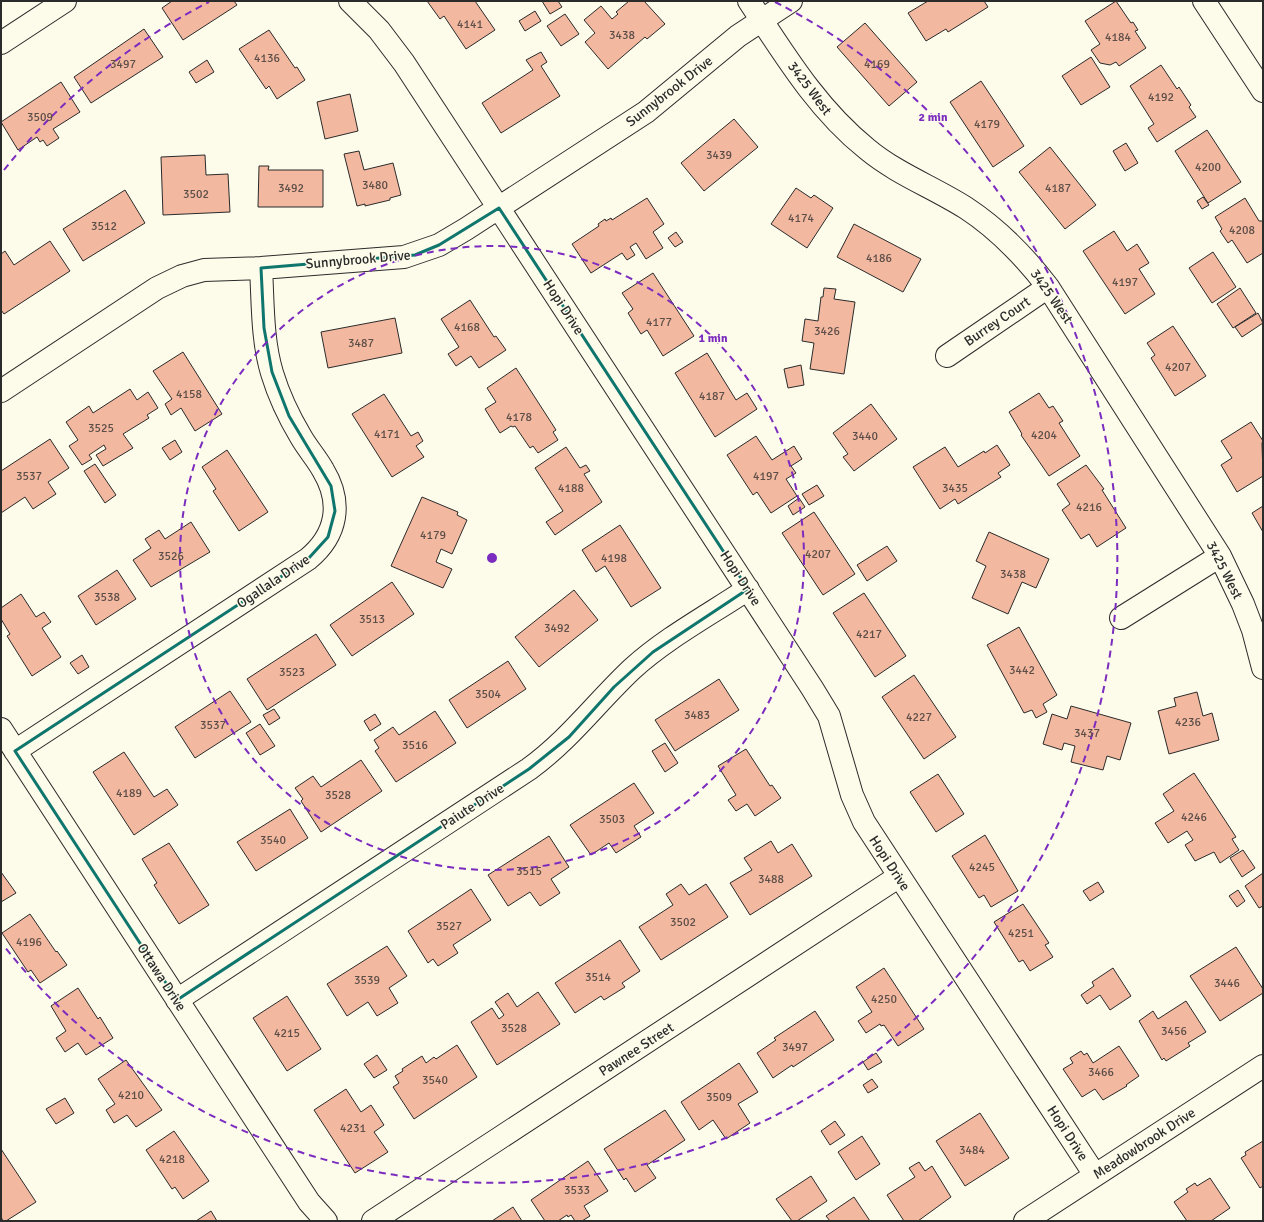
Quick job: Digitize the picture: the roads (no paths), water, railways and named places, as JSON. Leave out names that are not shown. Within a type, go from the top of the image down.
[{"type":"street","points":[[1,43],[65,1]]},
{"type":"street","name":"Hopi Drive","points":[[350,1],[365,14],[396,50],[748,589],[829,716],[857,808],[864,822],[898,877],[1095,1175]]},
{"type":"street","name":"3425 West","points":[[749,1],[806,86],[825,110],[844,129],[886,164],[966,208],[1020,253],[1048,287],[1220,556],[1243,604],[1253,630],[1263,668]]},
{"type":"street","name":"Sunnybrook Drive","points":[[1,391],[169,281],[182,276],[204,270],[261,268],[415,255],[439,245],[499,208],[646,112],[721,49],[761,20],[791,1]]},
{"type":"street","points":[[1204,1],[1263,91]]},
{"type":"street","name":"Ogallala Drive","points":[[15,750],[308,559],[318,550],[328,537],[335,511],[331,486],[289,416],[272,372],[264,328],[261,268]]},
{"type":"street","name":"Burrey Court","points":[[947,356],[1048,287]]},
{"type":"street","points":[[1121,618],[1220,556]]},
{"type":"street","name":"Paiute Drive","points":[[177,1000],[534,765],[569,737],[633,668],[654,652],[748,589]]},
{"type":"street","name":"Ottawa Drive","points":[[1,729],[309,1202],[326,1221]]},
{"type":"street","name":"Pawnee Street","points":[[373,1221],[898,877]]},
{"type":"street","name":"Meadowbrook Drive","points":[[1025,1221],[1263,1066]]}]
